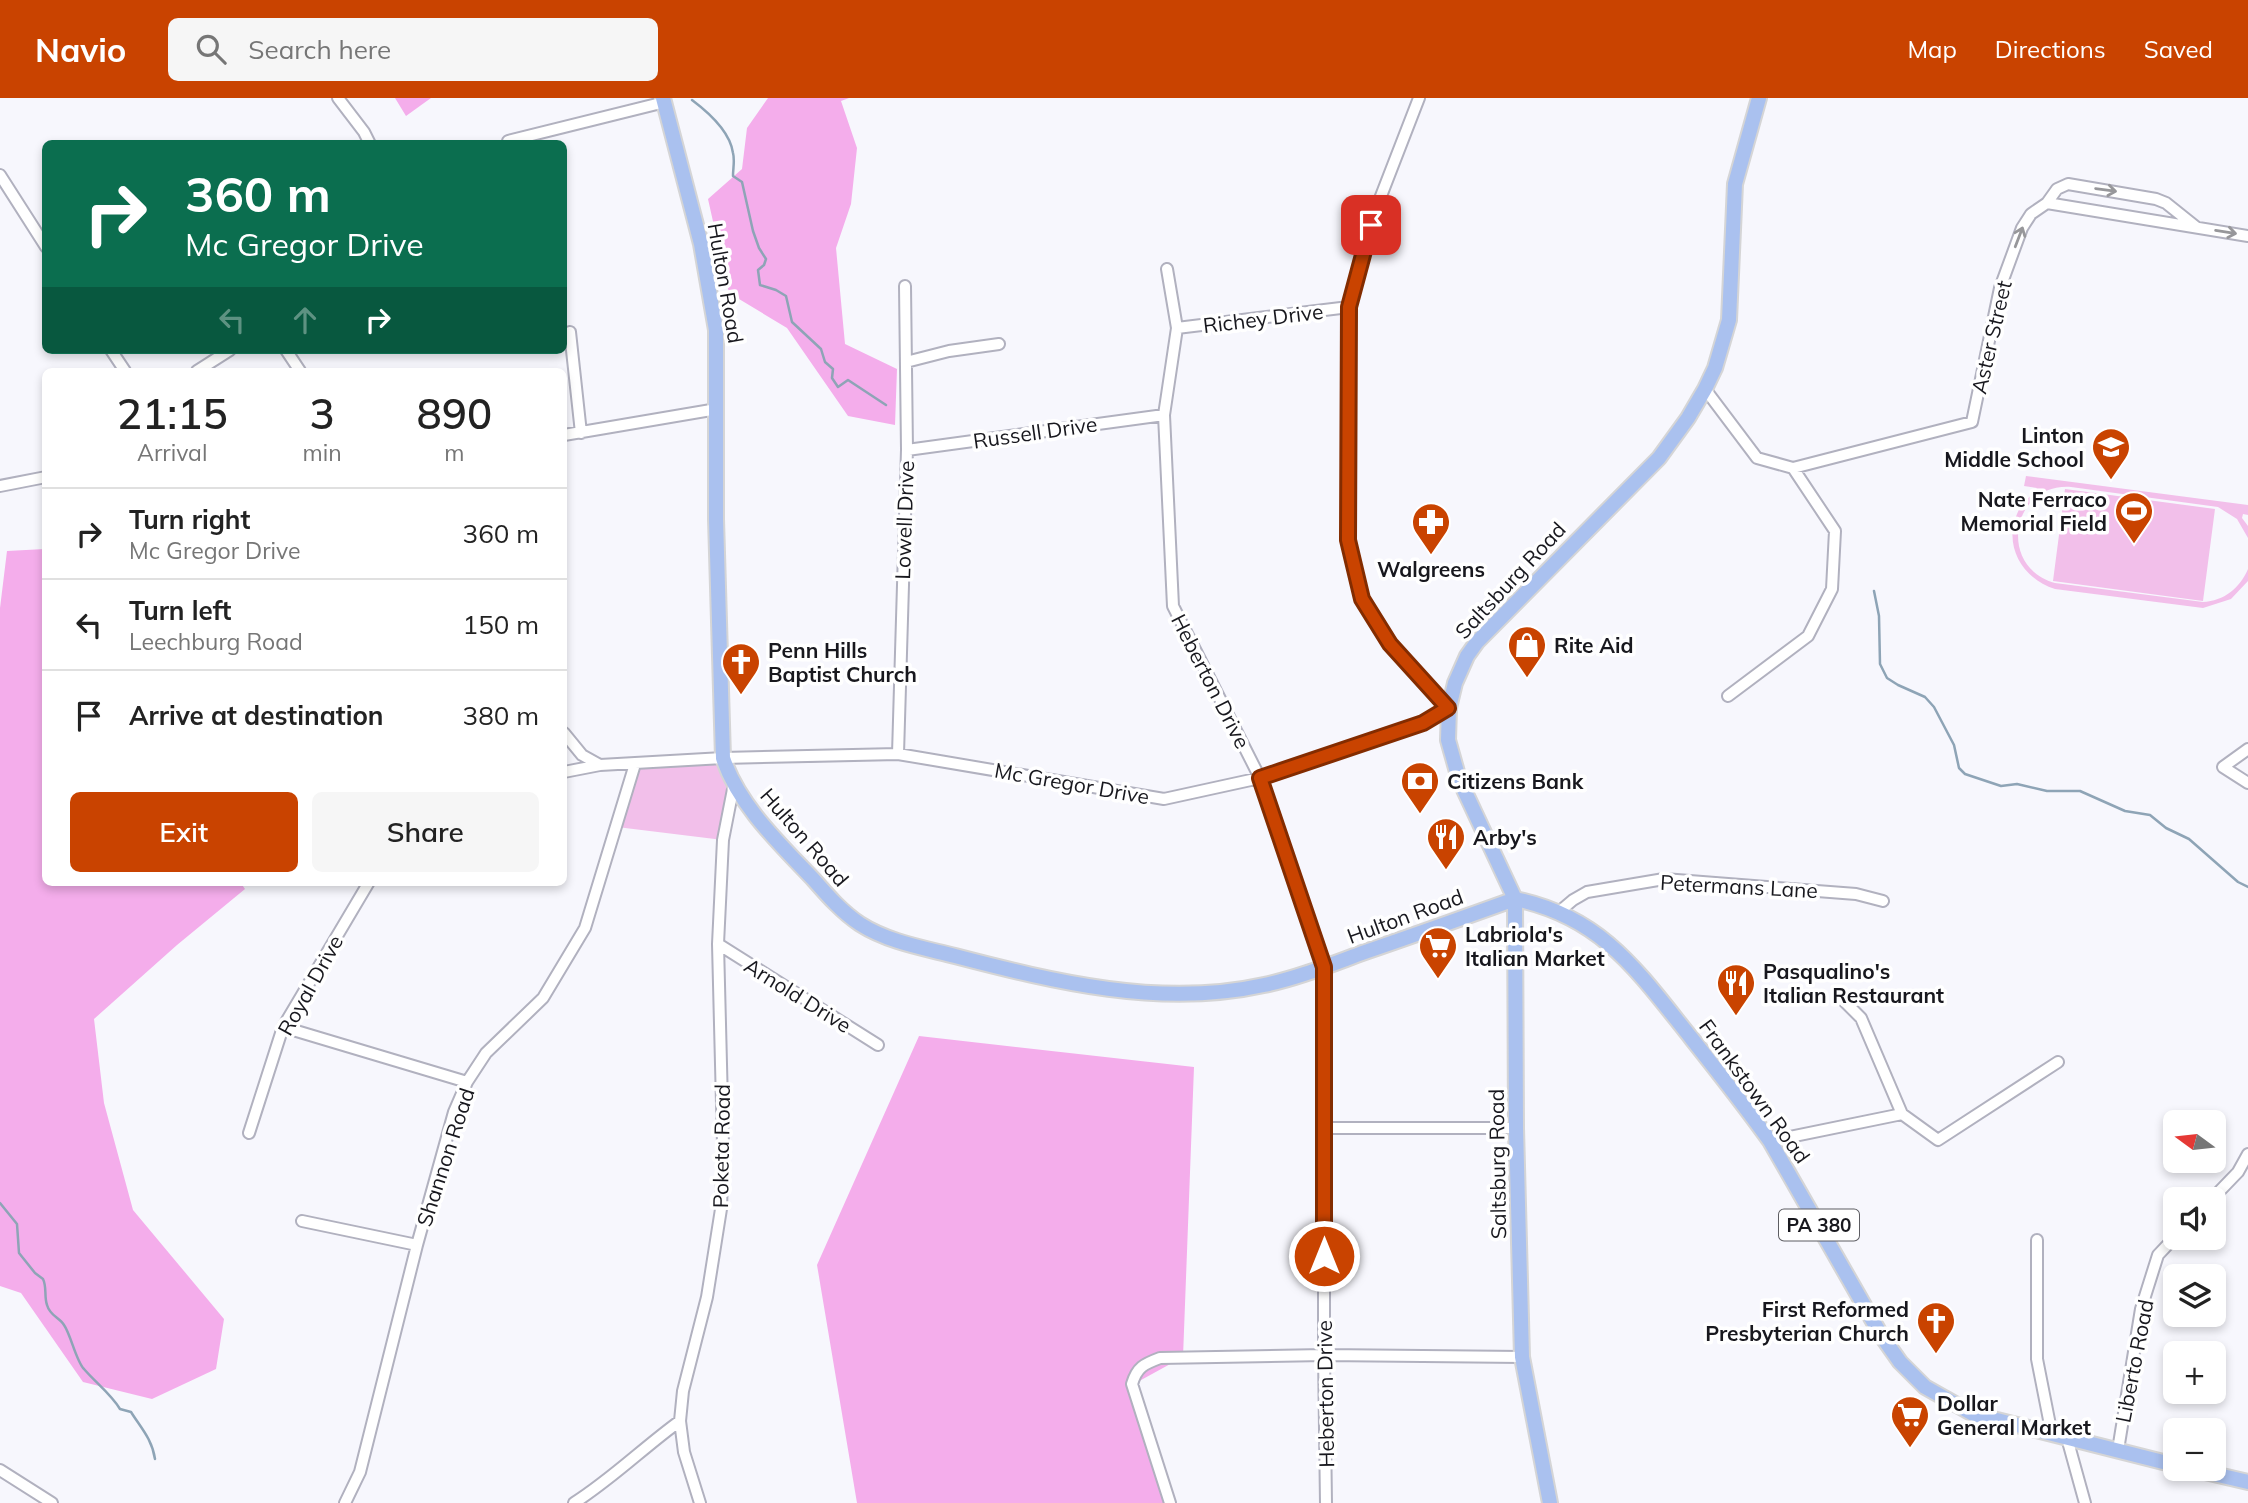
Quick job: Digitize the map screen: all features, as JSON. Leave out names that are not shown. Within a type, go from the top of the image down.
[{"type":"main road","name":"Saltsburg Road","points":[[1550,1503],[1522,1357],[1516,1128],[1515,899],[1459,779],[1448,740],[1448,708],[1455,683],[1477,642],[1659,458],[1688,418],[1716,368],[1729,320],[1735,184],[1759,98]]},
{"type":"main road","name":"Hulton Road","points":[[664,100],[701,244],[713,303],[718,355],[717,532],[723,758],[734,784],[751,810],[836,904],[860,924],[901,942],[1056,982],[1093,988],[1174,993],[1213,992],[1265,985],[1324,967],[1515,899]]},
{"type":"main road","name":"Frankstown Road","points":[[1515,899],[1560,911],[1606,940],[1632,964],[1770,1141],[1881,1335],[1912,1376],[1941,1398],[1973,1414],[2163,1462]]},
{"type":"main road","points":[[2226,1477],[2248,1482]]},
{"type":"street","points":[[338,98],[368,140]]},
{"type":"street","points":[[1419,98],[1376,209],[1349,307],[1348,540],[1362,599],[1390,644],[1448,708]]},
{"type":"street","points":[[512,140],[664,100]]},
{"type":"street","points":[[0,175],[42,241]]},
{"type":"street","name":"Aster Street","points":[[1793,468],[1972,422],[2000,288],[2022,228],[2031,214],[2047,203],[2057,189],[2068,184],[2147,196],[2166,203],[2197,228]]},
{"type":"street","points":[[2047,203],[2248,236]]},
{"type":"street","name":"Heberton Drive","points":[[1167,269],[1177,328],[1164,415],[1173,606],[1260,778],[1324,967],[1326,1503]]},
{"type":"street","name":"Lowell Drive","points":[[898,754],[906,450],[905,286]]},
{"type":"street","name":"Richey Drive","points":[[1177,328],[1349,307]]},
{"type":"street","points":[[570,332],[580,433]]},
{"type":"street","points":[[906,362],[948,351],[999,344]]},
{"type":"street","points":[[202,368],[224,354]]},
{"type":"street","points":[[1705,388],[1757,457],[1793,468],[1835,531],[1832,589],[1808,636],[1728,696]]},
{"type":"street","points":[[567,435],[717,409]]},
{"type":"street","name":"Russell Drive","points":[[906,450],[1164,415]]},
{"type":"street","points":[[0,486],[42,478]]},
{"type":"street","name":"Mc Gregor Drive","points":[[600,765],[723,758],[898,754],[1164,799],[1260,778],[1423,723],[1448,708]]},
{"type":"street","points":[[567,737],[582,755],[600,765]]},
{"type":"street","points":[[2248,750],[2223,767],[2248,783]]},
{"type":"street","name":"Shannon Road","points":[[345,1503],[360,1472],[417,1245],[454,1112],[467,1082],[486,1053],[542,998],[585,928],[635,764]]},
{"type":"street","points":[[567,771],[600,765]]},
{"type":"street","name":"Poketa Road","points":[[700,1503],[684,1452],[680,1421],[683,1391],[706,1297],[721,1209],[723,1144],[718,944],[723,841],[734,784]]},
{"type":"street","name":"Petermans Lane","points":[[1560,911],[1587,892],[1664,879],[1856,894],[1883,901]]},
{"type":"street","name":"Royal Drive","points":[[249,1133],[283,1027],[367,886]]},
{"type":"street","name":"Arnold Drive","points":[[718,944],[878,1045]]},
{"type":"street","points":[[1842,999],[1861,1018],[1902,1114],[1938,1139],[2058,1062]]},
{"type":"street","points":[[283,1027],[467,1082]]},
{"type":"street","points":[[1770,1141],[1902,1114]]},
{"type":"street","points":[[1325,1128],[1516,1128]]},
{"type":"street","points":[[2223,1187],[2238,1171],[2248,1154]]},
{"type":"street","points":[[302,1221],[417,1245]]},
{"type":"street","points":[[2037,1240],[2037,1359],[2052,1435]]},
{"type":"street","name":"Liberto Road","points":[[2118,1451],[2141,1309],[2158,1255],[2163,1250]]},
{"type":"street","points":[[1170,1503],[1132,1384],[1135,1372],[1143,1364],[1160,1358],[1324,1355],[1522,1357]]},
{"type":"street","points":[[574,1503],[596,1489],[680,1421]]},
{"type":"street","points":[[2067,1438],[2085,1503]]},
{"type":"street","points":[[0,1470],[52,1503]]},
{"type":"shaded area","points":[[395,98],[431,98],[406,116]]},
{"type":"shaded area","points":[[768,98],[849,98],[841,101],[857,148],[851,204],[836,248],[845,344],[897,369],[895,425],[848,416],[787,328],[729,293],[708,199],[742,169],[747,128]]},
{"type":"shaded area","points":[[2026,476],[2248,505],[2248,515],[2243,514],[2242,518],[2248,526],[2248,538],[2237,519],[2218,507],[2071,487],[2051,489],[2035,498],[2024,511],[2019,528],[2019,545],[2025,561],[2037,574],[2055,583],[2203,602],[2218,599],[2230,592],[2241,582],[2248,569],[2248,581],[2231,599],[2203,608],[2055,589],[2044,584],[2025,569],[2014,549],[2013,526],[2019,510],[2037,488],[2024,486]]},
{"type":"shaded area","name":"Nate Ferraco Memorial Field","points":[[2065,489],[2215,509],[2203,601],[2053,581]]},
{"type":"shaded area","points":[[42,549],[42,886],[243,886],[245,889],[94,1019],[104,1103],[133,1210],[224,1319],[216,1369],[152,1399],[83,1382],[21,1293],[0,1286],[0,608],[7,551]]},
{"type":"shaded area","points":[[723,758],[734,784],[723,840],[617,827],[635,764]]},
{"type":"shaded area","points":[[919,1036],[1194,1067],[1183,1357],[1132,1385],[1170,1503],[857,1503],[817,1265]]},
{"type":"waterway","points":[[692,100],[717,123],[731,145],[734,158],[733,176],[742,182],[753,231],[766,259],[758,270],[760,285],[786,296],[792,322],[821,349],[825,362],[833,369],[832,378],[838,387],[848,380],[886,405]]},
{"type":"waterway","points":[[1874,591],[1879,616],[1880,664],[1887,678],[1925,697],[1934,707],[1954,745],[1959,768],[1965,774],[2001,786],[2017,784],[2047,791],[2080,791],[2125,811],[2150,815],[2166,828],[2189,839],[2238,882],[2248,887]]},
{"type":"waterway","points":[[0,1203],[17,1224],[19,1253],[43,1279],[48,1309],[64,1325],[81,1365],[120,1409],[131,1412],[149,1440],[155,1459]]},
{"type":"place","name":"Linton Middle School","points":[[2111,481]]},
{"type":"place","name":"Nate Ferraco Memorial Field","points":[[2134,545]]},
{"type":"place","name":"Walgreens","points":[[1431,556]]},
{"type":"place","name":"Rite Aid","points":[[1527,679]]},
{"type":"place","name":"Penn Hills Baptist Church","points":[[741,696]]},
{"type":"place","name":"Citizens Bank","points":[[1420,815]]},
{"type":"place","name":"Arby's","points":[[1446,871]]},
{"type":"place","name":"Labriola's Italian Market","points":[[1438,980]]},
{"type":"place","name":"Pasqualino's Italian Restaurant","points":[[1736,1017]]},
{"type":"place","name":"First Reformed Presbyterian Church","points":[[1936,1355]]},
{"type":"place","name":"Dollar General Market","points":[[1910,1449]]},
{"type":"route","points":[[1324,1256],[1324,967],[1260,778],[1423,723],[1448,708],[1431,686],[1390,644],[1362,599],[1348,540],[1349,307],[1371,225]]}]
